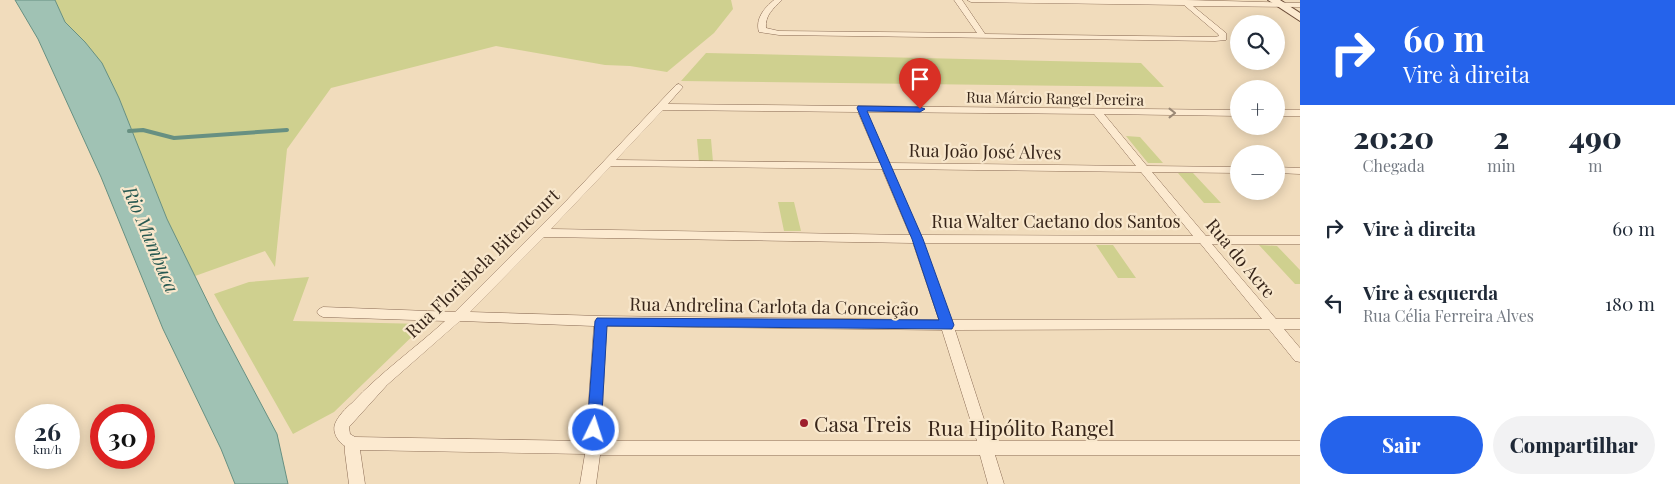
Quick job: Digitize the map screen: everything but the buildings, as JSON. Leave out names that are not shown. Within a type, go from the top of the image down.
[{"type":"main road","points":[[1277,3],[1300,18]]},
{"type":"street","points":[[778,0],[770,7],[762,21],[762,30],[780,33],[1223,38],[1222,33],[1185,2]]},
{"type":"street","points":[[958,0],[984,36]]},
{"type":"street","points":[[971,0],[1254,2],[1300,5]]},
{"type":"street","points":[[1185,2],[1277,3]]},
{"type":"street","name":"Rua Florisbela Bitencourt","points":[[353,443],[344,438],[342,426],[350,414],[458,316],[610,163],[679,86]]},
{"type":"street","name":"Rua Márcio Rangel Pereira","points":[[660,107],[1230,113]]},
{"type":"street","points":[[861,108],[917,239],[947,325],[996,484]]},
{"type":"street","name":"Rua do Acre","points":[[1097,112],[1300,357]]},
{"type":"street","points":[[1285,113],[1300,114]]},
{"type":"street","name":"Rua João José Alves","points":[[610,163],[1230,170]]},
{"type":"street","points":[[1285,170],[1300,171]]},
{"type":"street","name":"Rua Walter Caetano dos Santos","points":[[541,233],[917,239],[1300,240]]},
{"type":"street","name":"Rua Andrelina Carlota da Conceição","points":[[323,312],[601,321],[947,325],[1300,324]]},
{"type":"street","points":[[588,484],[593,448],[601,321]]},
{"type":"street","points":[[353,443],[352,453],[357,484]]},
{"type":"street","name":"Rua Hipólito Rangel","points":[[353,443],[593,448],[1300,448]]},
{"type":"green space","points":[[55,0],[731,0],[733,9],[714,33],[667,72],[630,66],[605,65],[496,46],[331,88],[287,149],[275,267],[265,251],[195,276],[167,219],[119,98],[102,64],[85,42],[65,22]]},
{"type":"green space","points":[[706,53],[1141,63],[1164,87],[681,81]]},
{"type":"green space","points":[[1126,136],[1140,137],[1163,163],[1148,163]]},
{"type":"green space","points":[[697,139],[711,139],[713,162],[699,162]]},
{"type":"green space","points":[[1178,173],[1193,173],[1221,203],[1204,203]]},
{"type":"green space","points":[[778,202],[794,202],[801,231],[784,231]]},
{"type":"green space","points":[[1096,245],[1113,245],[1136,278],[1118,278]]},
{"type":"green space","points":[[1259,245],[1277,246],[1300,270],[1300,284],[1295,284]]},
{"type":"green space","points":[[309,277],[293,321],[425,324],[334,412],[293,434],[214,294],[249,282]]},
{"type":"water","name":"Rio Mumbuca","points":[[15,0],[55,0],[65,22],[102,63],[119,98],[167,219],[217,321],[277,434],[288,484],[235,484],[221,449],[163,329],[101,177],[38,39]]},
{"type":"waterway","points":[[129,131],[143,130],[174,138],[287,130]]},
{"type":"place","name":"Casa Treis","points":[[804,423]]},
{"type":"route","points":[[594,430],[601,321],[947,325],[917,239],[861,108],[920,109]]}]
